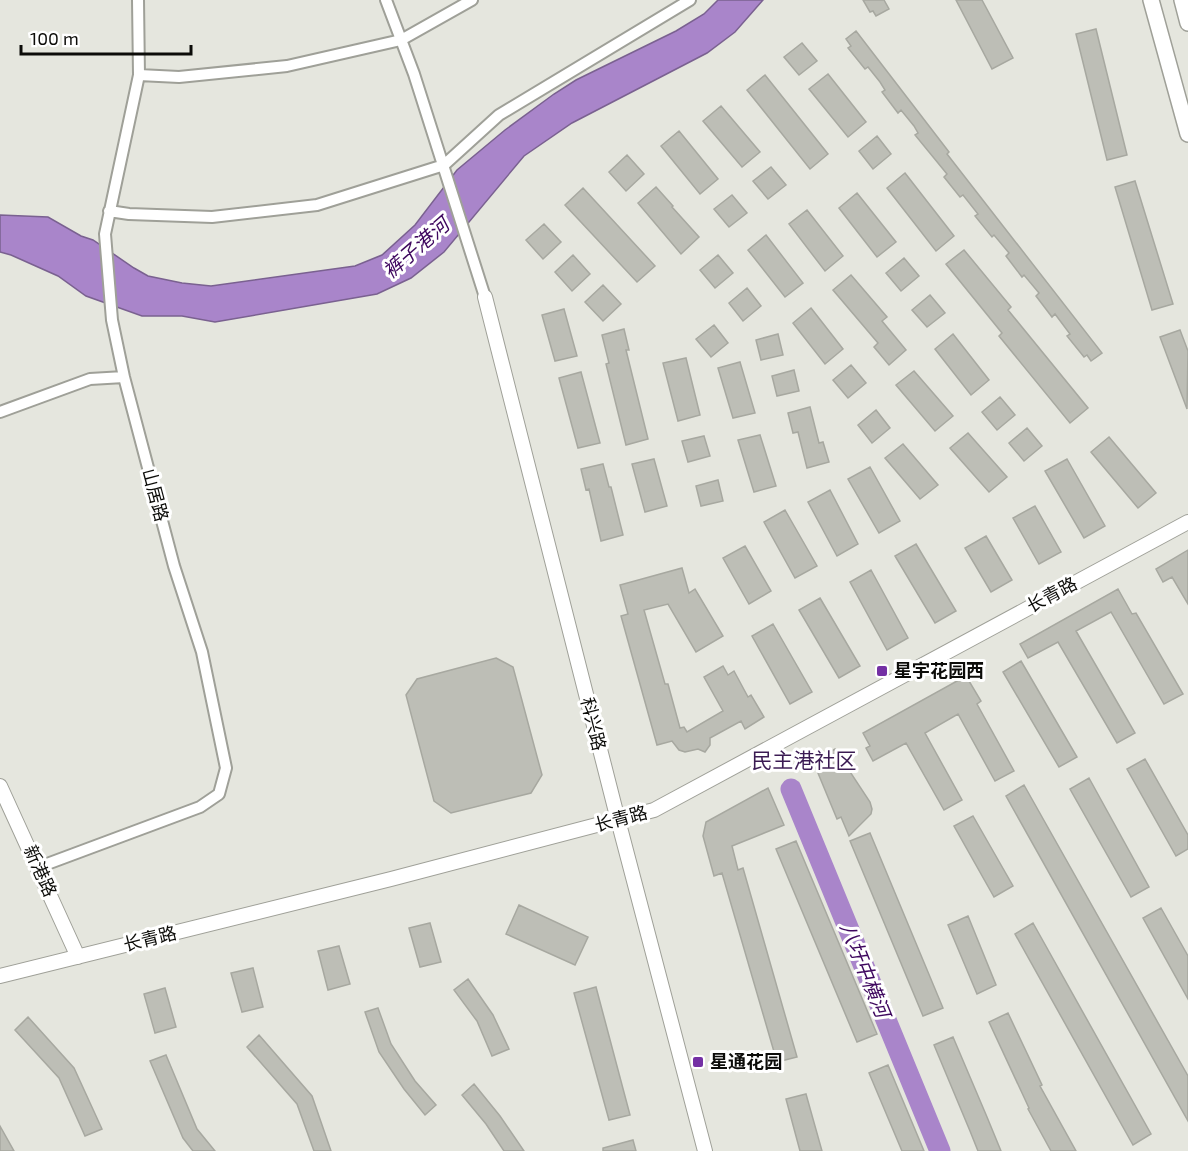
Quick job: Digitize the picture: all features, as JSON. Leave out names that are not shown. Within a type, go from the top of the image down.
[{"type":"main road","points":[[1151,0],[1188,134]]},
{"type":"main road","points":[[1182,0],[1188,23]]},
{"type":"street","name":"山居路","points":[[39,867],[200,807],[219,794],[226,768],[202,652],[174,566],[124,377],[112,320],[105,234],[139,75],[138,0]]},
{"type":"street","points":[[386,0],[414,74],[485,297]]},
{"type":"street","points":[[139,75],[179,77],[287,66],[401,40],[471,0]]},
{"type":"street","points":[[109,211],[129,214],[212,217],[317,205],[446,171],[500,115],[690,0]]},
{"type":"street","name":"科兴路","points":[[485,297],[705,1151]]},
{"type":"street","points":[[0,412],[90,379],[124,377]]},
{"type":"street","name":"长青路","points":[[0,976],[391,879],[654,810],[1188,522]]},
{"type":"street","name":"新港路","points":[[0,786],[39,867],[78,957]]},
{"type":"water","name":"裤子港河","points":[[718,0],[763,0],[735,32],[707,53],[572,123],[524,156],[444,252],[411,278],[377,294],[215,322],[182,316],[142,316],[86,296],[58,276],[0,252],[0,215],[48,217],[81,236],[93,240],[148,276],[182,283],[211,286],[355,266],[382,255],[415,225],[457,170],[505,130],[554,94],[576,80],[676,31],[704,14]]},
{"type":"building","points":[[863,0],[884,0],[889,9],[876,16],[873,11],[870,12]]},
{"type":"building","points":[[956,0],[982,0],[1013,58],[992,69]]},
{"type":"building","points":[[1096,29],[1127,155],[1107,160],[1076,34]]},
{"type":"building","points":[[856,31],[949,152],[947,154],[1102,353],[1091,361],[1087,355],[1084,357],[1067,336],[1070,334],[1055,314],[1052,317],[1036,296],[1039,293],[1024,275],[1022,277],[1006,256],[1009,253],[975,216],[978,214],[963,195],[960,197],[944,177],[947,174],[915,135],[918,133],[914,126],[901,110],[898,113],[882,92],[885,90],[880,82],[868,67],[865,69],[848,48],[851,46],[846,39]]},
{"type":"building","points":[[802,43],[817,61],[799,75],[784,57]]},
{"type":"building","points":[[828,74],[866,122],[848,137],[809,89]]},
{"type":"building","points":[[765,75],[828,154],[810,169],[747,90]]},
{"type":"building","points":[[721,106],[760,152],[742,167],[703,121]]},
{"type":"building","points":[[679,131],[718,179],[700,194],[661,146]]},
{"type":"building","points":[[877,136],[891,154],[873,169],[859,151]]},
{"type":"building","points":[[627,155],[644,174],[626,191],[609,172]]},
{"type":"building","points":[[771,167],[786,185],[768,199],[753,181]]},
{"type":"building","points":[[905,173],[954,236],[936,251],[887,188]]},
{"type":"building","points":[[1135,181],[1173,304],[1152,310],[1115,187]]},
{"type":"building","points":[[656,187],[699,237],[681,254],[638,203]]},
{"type":"building","points":[[583,188],[655,266],[637,282],[565,205]]},
{"type":"building","points":[[857,193],[896,242],[877,257],[839,208]]},
{"type":"building","points":[[732,195],[747,213],[729,227],[714,209]]},
{"type":"building","points":[[807,210],[843,256],[825,271],[789,224]]},
{"type":"building","points":[[544,224],[561,242],[543,259],[526,240]]},
{"type":"building","points":[[766,235],[803,283],[785,297],[748,250]]},
{"type":"building","points":[[964,250],[1011,307],[1008,310],[1088,408],[1070,423],[999,336],[1002,333],[946,264]]},
{"type":"building","points":[[573,255],[590,274],[572,291],[555,272]]},
{"type":"building","points":[[718,255],[733,273],[715,288],[700,270]]},
{"type":"building","points":[[904,258],[919,276],[901,291],[886,273]]},
{"type":"building","points":[[851,275],[887,317],[882,321],[906,350],[889,365],[874,347],[878,343],[833,290]]},
{"type":"building","points":[[603,285],[621,304],[603,321],[585,302]]},
{"type":"building","points":[[747,288],[761,306],[743,321],[729,303]]},
{"type":"building","points":[[930,295],[945,313],[927,327],[912,310]]},
{"type":"building","points":[[811,308],[843,349],[825,364],[793,323]]},
{"type":"building","points":[[564,309],[577,356],[555,361],[542,315]]},
{"type":"building","points":[[714,325],[728,343],[711,357],[696,339]]},
{"type":"building","points":[[624,329],[629,350],[626,350],[648,439],[626,445],[606,364],[609,363],[602,335]]},
{"type":"building","points":[[1180,330],[1188,351],[1187,409],[1160,337]]},
{"type":"building","points":[[778,334],[783,355],[761,360],[756,340]]},
{"type":"building","points":[[953,334],[989,380],[971,395],[935,349]]},
{"type":"building","points":[[686,358],[700,415],[678,421],[663,363]]},
{"type":"building","points":[[740,362],[755,413],[733,418],[718,368]]},
{"type":"building","points":[[851,365],[866,383],[848,398],[833,380]]},
{"type":"building","points":[[794,370],[799,391],[777,396],[772,376]]},
{"type":"building","points":[[914,371],[953,416],[935,431],[896,385]]},
{"type":"building","points":[[581,372],[600,443],[578,448],[559,378]]},
{"type":"building","points":[[1000,397],[1015,415],[997,430],[982,412]]},
{"type":"building","points":[[810,407],[819,443],[823,442],[829,462],[807,468],[798,432],[793,433],[788,413]]},
{"type":"building","points":[[876,410],[890,428],[872,443],[858,425]]},
{"type":"building","points":[[1027,428],[1042,446],[1024,461],[1009,443]]},
{"type":"building","points":[[968,433],[1007,477],[989,492],[950,448]]},
{"type":"building","points":[[760,435],[776,486],[754,492],[738,440]]},
{"type":"building","points":[[704,436],[710,456],[688,462],[682,441]]},
{"type":"building","points":[[1109,437],[1156,493],[1138,508],[1091,452]]},
{"type":"building","points":[[903,444],[938,485],[920,499],[885,458]]},
{"type":"building","points":[[654,459],[667,506],[645,512],[632,464]]},
{"type":"building","points":[[1067,459],[1105,526],[1084,538],[1045,471]]},
{"type":"building","points":[[603,464],[623,535],[601,541],[589,489],[586,490],[581,469]]},
{"type":"building","points":[[870,467],[900,521],[879,533],[848,479]]},
{"type":"building","points":[[718,480],[723,501],[701,506],[696,486]]},
{"type":"building","points":[[830,490],[858,544],[837,556],[808,502]]},
{"type":"building","points":[[1035,506],[1061,552],[1039,564],[1013,518]]},
{"type":"building","points":[[785,510],[817,566],[795,578],[764,522]]},
{"type":"building","points":[[986,536],[1012,580],[991,592],[965,548]]},
{"type":"building","points":[[916,544],[956,611],[935,623],[895,556]]},
{"type":"building","points":[[745,546],[771,591],[749,604],[723,558]]},
{"type":"building","points":[[1188,550],[1188,604],[1172,577],[1163,582],[1156,569]]},
{"type":"building","points":[[682,568],[689,593],[695,589],[723,636],[696,652],[668,604],[644,610],[680,728],[684,727],[687,732],[723,711],[704,677],[723,666],[728,675],[734,671],[748,697],[751,695],[764,717],[745,729],[741,721],[710,738],[710,745],[705,752],[698,749],[685,752],[679,750],[672,741],[657,745],[621,616],[628,614],[620,585]]},
{"type":"building","points":[[871,570],[908,638],[887,650],[850,582]]},
{"type":"building","points":[[1118,589],[1132,614],[1136,613],[1183,694],[1164,704],[1111,612],[1076,631],[1135,733],[1117,743],[1058,642],[1028,658],[1020,644]]},
{"type":"building","points":[[820,598],[860,666],[839,678],[799,610]]},
{"type":"building","points":[[773,624],[812,692],[790,704],[752,636]]},
{"type":"building","points":[[496,658],[513,667],[542,775],[531,793],[451,813],[434,801],[406,695],[417,679]]},
{"type":"building","points":[[1021,661],[1077,757],[1059,767],[1003,672]]},
{"type":"building","points":[[966,676],[981,701],[977,704],[1014,771],[995,781],[958,714],[925,733],[962,800],[944,810],[906,743],[873,761],[866,748],[870,746],[863,733]]},
{"type":"building","points":[[835,749],[870,802],[872,809],[871,814],[849,836],[841,817],[837,819],[813,761]]},
{"type":"building","points":[[1145,759],[1188,835],[1188,849],[1176,856],[1127,769]]},
{"type":"building","points":[[1089,778],[1149,887],[1131,897],[1070,789]]},
{"type":"building","points":[[1024,785],[1188,1076],[1188,1121],[1006,796]]},
{"type":"building","points":[[768,788],[784,825],[732,846],[738,870],[743,868],[797,1057],[777,1062],[722,873],[714,876],[703,836],[706,822]]},
{"type":"building","points":[[973,816],[1013,886],[994,897],[954,826]]},
{"type":"building","points":[[870,833],[943,1008],[923,1016],[850,841]]},
{"type":"building","points":[[796,841],[877,1034],[857,1042],[776,849]]},
{"type":"building","points":[[519,905],[588,937],[575,965],[506,934]]},
{"type":"building","points":[[1161,908],[1188,956],[1188,999],[1143,918]]},
{"type":"building","points":[[968,916],[996,985],[977,994],[948,925]]},
{"type":"building","points":[[430,923],[441,962],[420,967],[409,928]]},
{"type":"building","points":[[1033,923],[1151,1134],[1133,1145],[1015,934]]},
{"type":"building","points":[[339,946],[350,984],[328,990],[318,951]]},
{"type":"building","points":[[253,968],[263,1007],[242,1012],[231,973]]},
{"type":"building","points":[[468,979],[493,1015],[509,1049],[492,1056],[477,1021],[454,990]]},
{"type":"building","points":[[596,987],[630,1115],[609,1120],[574,993]]},
{"type":"building","points":[[165,988],[176,1027],[155,1033],[144,994]]},
{"type":"building","points":[[378,1008],[391,1044],[415,1081],[436,1105],[425,1115],[379,1052],[365,1012]]},
{"type":"building","points":[[1008,1013],[1042,1085],[1040,1086],[1076,1151],[1051,1151],[1028,1109],[989,1022]]},
{"type":"building","points":[[28,1017],[74,1068],[102,1129],[85,1136],[59,1078],[15,1030]]},
{"type":"building","points":[[259,1035],[312,1096],[331,1151],[314,1151],[297,1104],[247,1047]]},
{"type":"building","points":[[953,1037],[1001,1151],[978,1151],[934,1045]]},
{"type":"building","points":[[166,1055],[197,1129],[215,1151],[193,1151],[183,1138],[150,1061]]},
{"type":"building","points":[[888,1065],[924,1151],[902,1151],[869,1073]]},
{"type":"building","points":[[474,1084],[524,1151],[504,1151],[486,1124],[462,1095]]},
{"type":"building","points":[[806,1094],[822,1151],[800,1151],[786,1099]]},
{"type":"building","points":[[0,1126],[14,1151],[0,1151]]},
{"type":"building","points":[[633,1140],[636,1151],[603,1151],[603,1148]]},
{"type":"waterway","name":"八圩中横河","points":[[791,789],[940,1151]]},
{"type":"place","name":"星宇花园西","points":[[882,671]]},
{"type":"place","name":"星通花园","points":[[698,1062]]},
{"type":"district","name":"民主港社区","points":[[804,761]]}]
